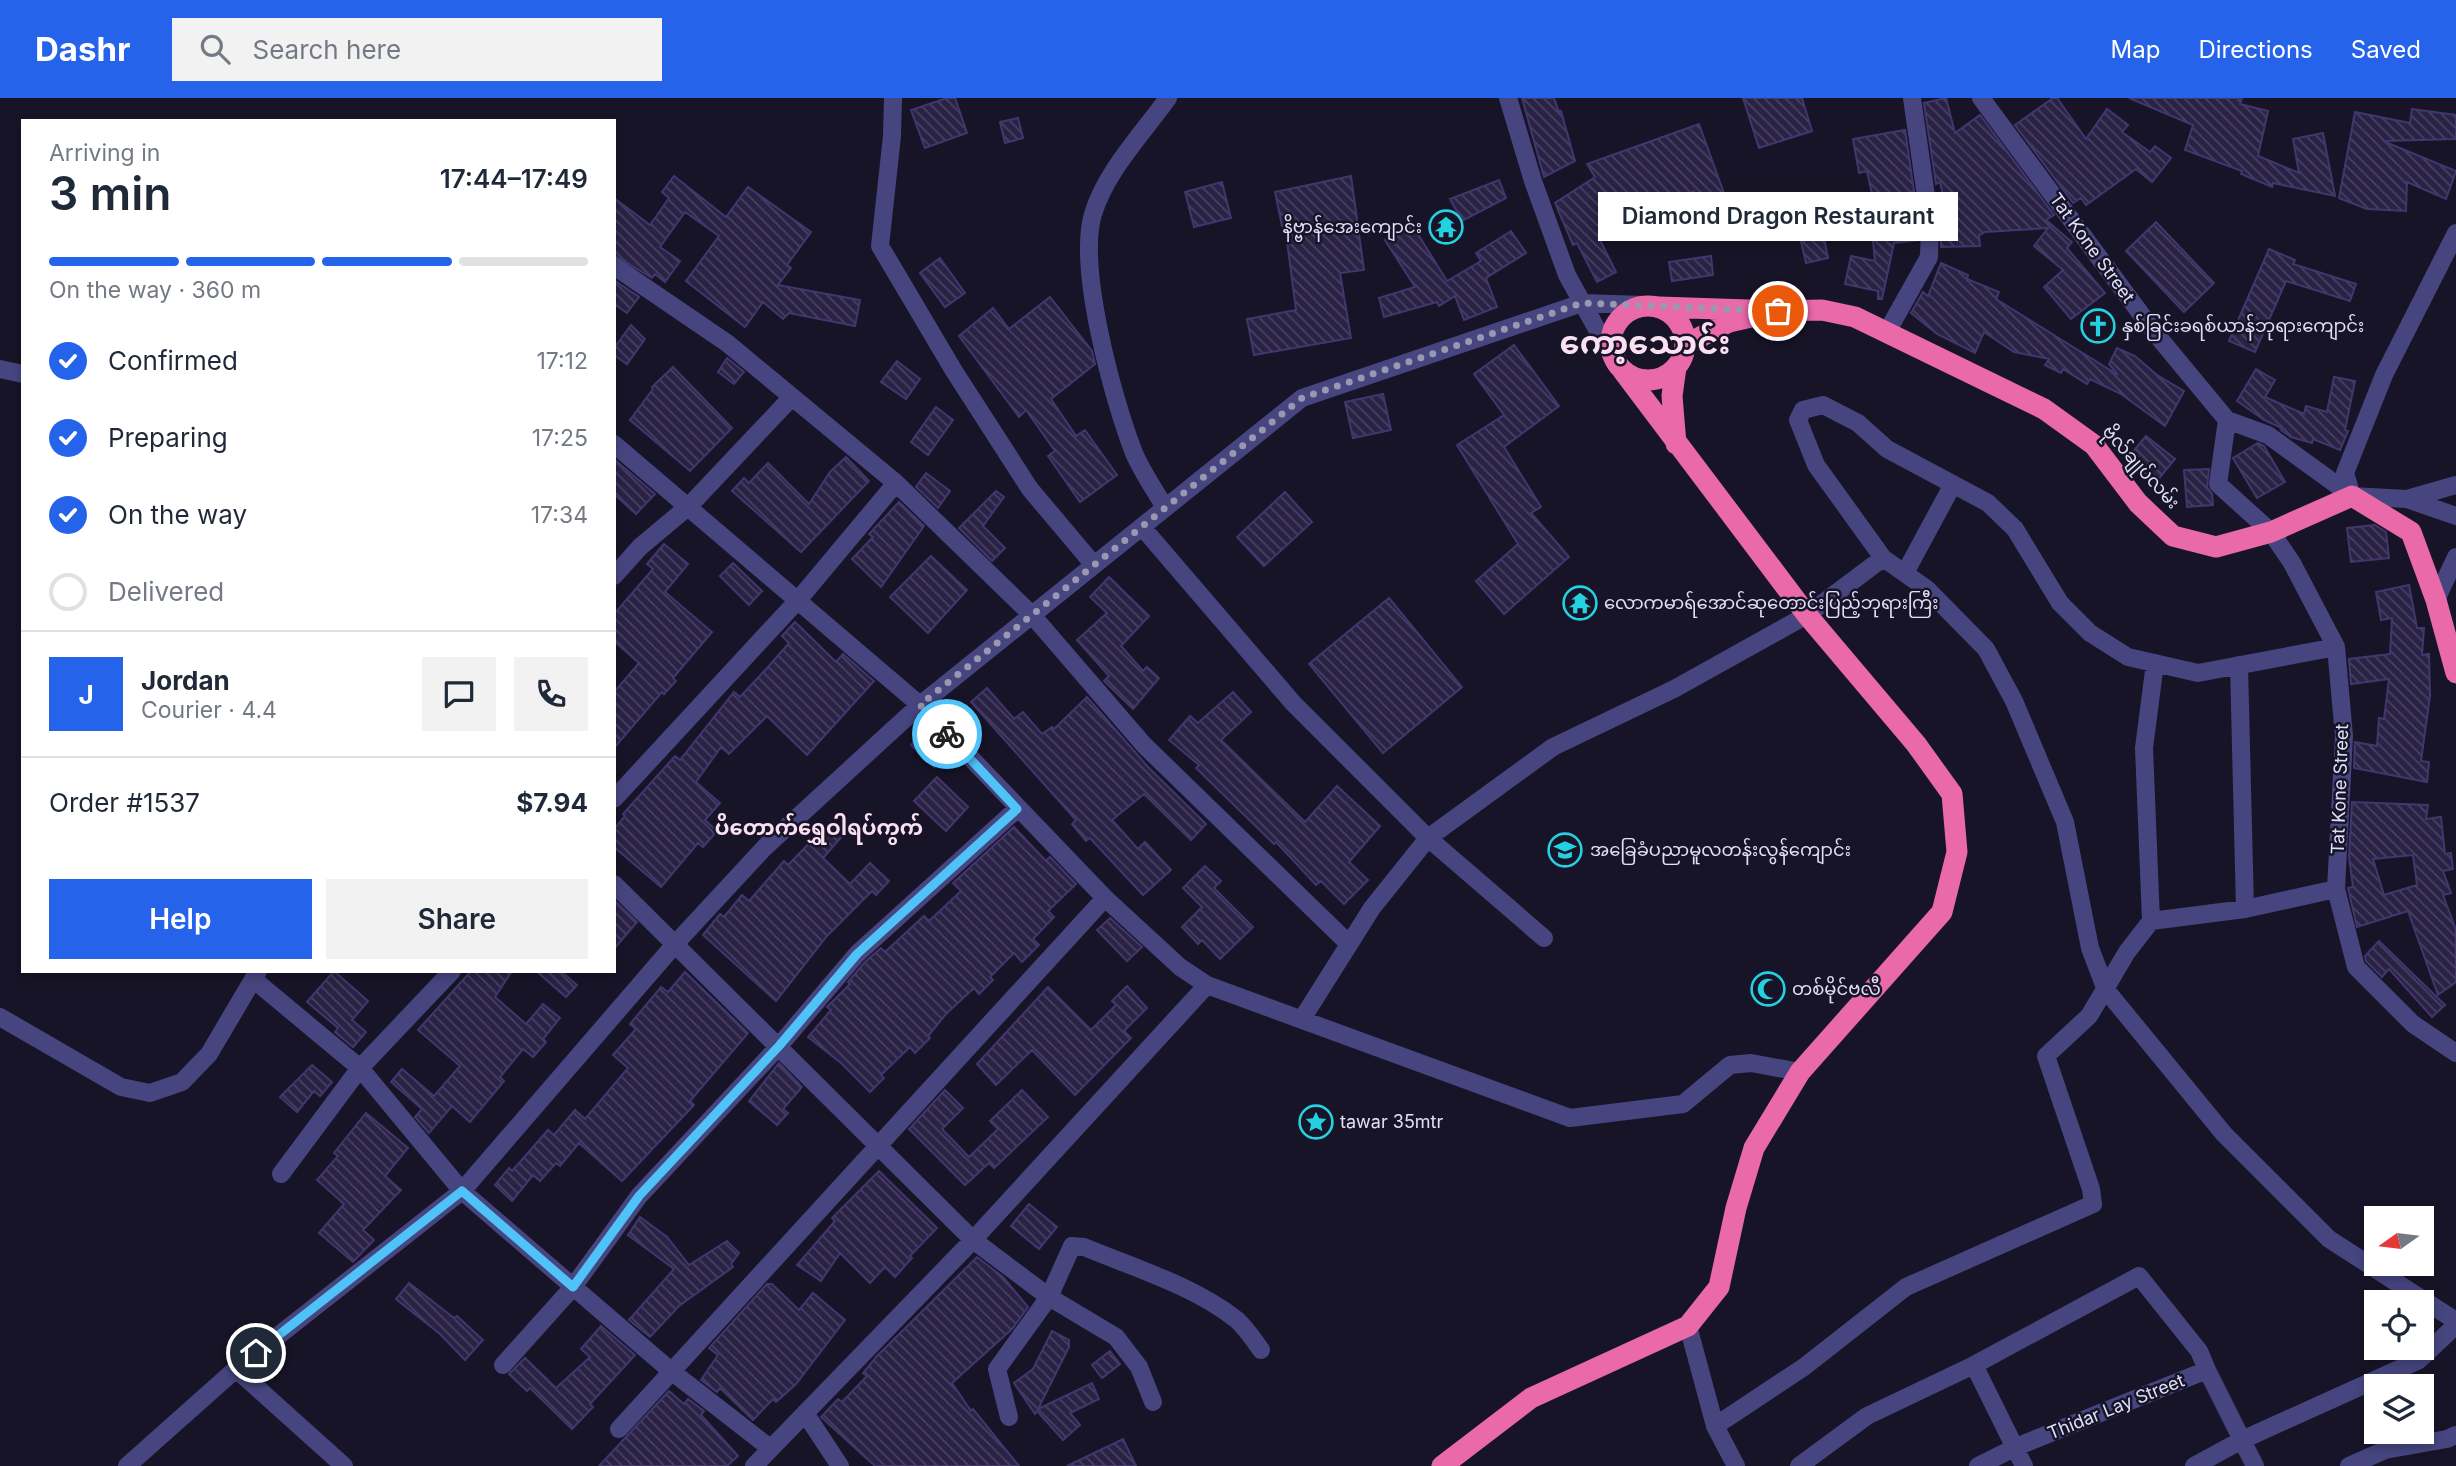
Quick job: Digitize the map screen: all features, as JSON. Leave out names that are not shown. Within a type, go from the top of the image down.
[{"type":"highway","points":[[1442,1466],[1531,1398],[1688,1326],[1718,1287],[1754,1148],[1800,1072],[1942,912],[1957,852],[1952,794],[1916,744],[1807,615],[1676,444],[1619,367],[1611,351],[1614,325],[1632,308],[1651,306],[1778,311]]},
{"type":"highway","points":[[1651,306],[1678,321],[1685,345],[1676,367],[1672,396],[1676,444]]},
{"type":"highway","name":"ဗိုလ်ချုပ်လမ်း","points":[[1778,311],[1822,310],[1856,317],[2044,409],[2094,445],[2138,503],[2173,536],[2216,547],[2271,532],[2352,496]]},
{"type":"highway","points":[[1685,345],[1729,322],[1778,311]]},
{"type":"highway","points":[[1619,367],[1644,380],[1656,380],[1676,367]]},
{"type":"highway","points":[[2352,496],[2411,532],[2436,600],[2456,673]]},
{"type":"street","points":[[893,98],[892,136],[880,246],[954,371],[1030,489],[1094,565]]},
{"type":"street","points":[[1165,508],[1135,455],[1122,419],[1098,331],[1088,236],[1094,211],[1112,176],[1168,98]]},
{"type":"street","points":[[1508,98],[1555,244],[1582,303],[1619,367]]},
{"type":"street","points":[[1887,332],[1929,257],[1930,224],[1912,98]]},
{"type":"street","name":"Tat Kone Street","points":[[1981,98],[2155,333],[2227,420],[2218,484],[2271,532],[2292,563],[2336,647],[2344,736],[2336,889],[2356,967],[2413,1024],[2456,1053]]},
{"type":"street","points":[[2352,496],[2345,473],[2384,375],[2456,233]]},
{"type":"street","points":[[616,267],[727,343],[897,483],[1032,615],[1144,745],[1348,943]]},
{"type":"street","points":[[127,1466],[236,1369],[462,1191],[676,943],[765,848],[920,705],[1302,398],[1582,303],[1651,306]]},
{"type":"street","points":[[0,369],[21,374]]},
{"type":"street","points":[[616,574],[640,547],[690,505],[792,397]]},
{"type":"street","points":[[2194,1466],[2242,1440],[2419,1360],[2456,1323],[2329,1240],[2224,1134],[2106,990],[2090,948],[2065,822],[2014,701],[1986,649],[1927,589],[1883,558],[1816,465],[1798,420],[1803,410],[1823,405],[1858,423],[1887,449],[1988,503],[2015,529],[2060,603],[2091,633],[2128,657],[2198,673],[2336,647]]},
{"type":"street","points":[[2227,420],[2268,435],[2352,496],[2407,499],[2456,516]]},
{"type":"street","points":[[616,446],[690,505],[920,705],[1105,898],[1180,967],[1207,985],[1570,1118],[1683,1104],[1730,1065],[1751,1063],[1800,1072]]},
{"type":"street","points":[[616,797],[799,599],[897,483]]},
{"type":"street","points":[[2407,499],[2456,485]]},
{"type":"street","points":[[1905,573],[1952,486]]},
{"type":"street","points":[[1142,527],[1293,703],[1429,838],[1544,938]]},
{"type":"street","points":[[2436,600],[2456,557]]},
{"type":"street","points":[[1302,1019],[1348,943],[1429,838],[1553,747],[1674,689],[1807,615],[1883,558]]},
{"type":"street","points":[[1715,1426],[1804,1367],[1906,1287],[2093,1204],[2091,1189],[2046,1056],[2089,1016],[2127,952],[2151,921],[2144,748],[2155,663]]},
{"type":"street","points":[[2239,665],[2245,909]]},
{"type":"street","points":[[503,1365],[573,1287],[639,1196],[779,1046],[857,954],[1017,809]]},
{"type":"street","points":[[616,886],[973,1240],[1049,1297],[1116,1337],[1139,1367],[1153,1402]]},
{"type":"street","points":[[2151,921],[2245,909],[2336,889]]},
{"type":"street","points":[[619,1429],[1105,898]]},
{"type":"street","points":[[281,1174],[359,1068],[450,973]]},
{"type":"street","points":[[0,1017],[121,1087],[150,1093],[182,1082],[209,1054],[255,975],[359,1068],[462,1191],[671,1371],[771,1448]]},
{"type":"street","points":[[754,1466],[973,1240],[1207,985]]},
{"type":"street","points":[[1009,1417],[997,1369],[1049,1297],[1072,1247],[1084,1247],[1162,1279],[1210,1303],[1238,1321],[1261,1350]]},
{"type":"street","name":"Thidar Lay Street","points":[[1974,1365],[2139,1276],[2199,1351],[2207,1370],[2016,1447],[1978,1466]]},
{"type":"street","points":[[1688,1326],[1715,1426],[1736,1466]]},
{"type":"street","points":[[1799,1466],[1867,1416],[1974,1365],[2024,1466]]},
{"type":"street","points":[[236,1369],[344,1466]]},
{"type":"street","points":[[2207,1370],[2255,1466]]},
{"type":"street","points":[[805,1413],[840,1466]]},
{"type":"street","points":[[2349,1466],[2385,1450],[2456,1435]]},
{"type":"building","points":[[947,98],[955,98],[967,133],[925,148],[911,110]]},
{"type":"building","points":[[1522,98],[1554,98],[1559,112],[1561,111],[1575,161],[1544,177]]},
{"type":"building","points":[[1743,98],[1802,98],[1812,131],[1759,148]]},
{"type":"building","points":[[1946,98],[1955,133],[1980,115],[2054,215],[2046,220],[2072,242],[2067,248],[2105,293],[2071,319],[2044,287],[2063,270],[2034,246],[2048,228],[1985,232],[1979,235],[1980,246],[1941,247],[1941,222],[1949,222],[1940,182],[1936,184],[1924,103]]},
{"type":"building","points":[[2053,98],[2057,98],[2086,139],[2107,109],[2128,125],[2122,132],[2150,152],[2155,146],[2171,158],[2152,182],[2136,169],[2086,205],[2081,198],[2073,203],[2015,125]]},
{"type":"building","points":[[2129,98],[2242,98],[2240,104],[2268,111],[2258,156],[2299,173],[2293,139],[2323,133],[2335,196],[2273,183],[2272,187],[2241,174],[2242,171],[2185,150],[2193,125]]},
{"type":"building","points":[[2412,109],[2456,115],[2456,139],[2383,141],[2456,171],[2446,199],[2407,182],[2406,211],[2367,209],[2339,198],[2355,112],[2410,123]]},
{"type":"building","points":[[1018,118],[1023,138],[1005,143],[1000,122]]},
{"type":"building","points":[[1699,124],[1725,196],[1738,195],[1740,226],[1697,229],[1694,191],[1603,223],[1606,230],[1597,234],[1616,272],[1597,282],[1577,243],[1573,245],[1555,203],[1595,177],[1587,164]]},
{"type":"building","points":[[1905,130],[1914,191],[1909,193],[1912,223],[1918,222],[1918,240],[1894,243],[1882,299],[1878,299],[1878,291],[1845,284],[1851,256],[1875,261],[1871,223],[1878,222],[1867,171],[1859,173],[1853,139]]},
{"type":"building","points":[[674,176],[726,217],[748,187],[811,232],[787,265],[791,268],[778,285],[860,300],[855,326],[789,313],[783,319],[763,302],[745,327],[686,281],[719,236],[685,212],[660,247],[680,261],[665,282],[655,274],[652,278],[616,256],[616,200],[650,225],[669,198],[662,192]]},
{"type":"building","points":[[1351,176],[1364,270],[1340,273],[1351,338],[1254,355],[1247,319],[1296,310],[1285,226],[1282,226],[1275,192]]},
{"type":"building","points":[[1499,180],[1506,198],[1462,221],[1450,199]]},
{"type":"building","points":[[1222,182],[1231,218],[1194,227],[1185,192]]},
{"type":"building","points":[[2156,222],[2214,283],[2184,312],[2126,251]]},
{"type":"building","points":[[1411,223],[1447,281],[1481,261],[1476,253],[1511,231],[1526,253],[1486,278],[1497,307],[1464,320],[1455,296],[1439,306],[1437,302],[1384,317],[1379,298],[1415,287],[1385,240]]},
{"type":"building","points":[[1822,228],[1828,258],[1806,263],[1799,233]]},
{"type":"building","points":[[2269,249],[2295,260],[2293,264],[2356,284],[2350,301],[2286,281],[2255,352],[2229,341]]},
{"type":"building","points":[[1711,256],[1713,275],[1672,281],[1669,262]]},
{"type":"building","points":[[940,258],[965,293],[945,307],[920,273]]},
{"type":"building","points":[[1941,263],[1968,275],[1967,279],[1999,292],[1996,299],[2118,375],[2109,364],[2117,348],[2135,356],[2157,375],[2184,391],[2165,426],[2121,394],[2090,379],[2087,384],[2063,369],[2061,373],[2045,365],[2049,359],[2014,352],[1984,332],[1975,353],[1937,334],[1911,313],[1923,292],[1928,296]]},
{"type":"building","points":[[616,281],[639,297],[627,313],[616,305]]},
{"type":"building","points":[[1050,297],[1092,351],[1095,364],[1051,399],[1076,436],[1085,430],[1117,475],[1080,502],[1048,456],[1055,451],[1026,410],[1019,417],[959,336],[993,308],[1009,329]]},
{"type":"building","points":[[631,325],[645,339],[627,364],[616,356],[616,345]]},
{"type":"building","points":[[1514,345],[1559,406],[1504,447],[1541,507],[1531,513],[1569,557],[1504,614],[1476,581],[1518,544],[1457,445],[1504,415],[1474,374]]},
{"type":"building","points":[[727,358],[744,372],[734,384],[718,372]]},
{"type":"building","points":[[897,361],[920,379],[906,399],[881,382]]},
{"type":"building","points":[[673,367],[732,428],[690,471],[630,420],[652,387]]},
{"type":"building","points":[[2256,369],[2275,380],[2265,397],[2304,414],[2306,406],[2327,412],[2334,377],[2355,381],[2345,430],[2348,431],[2340,450],[2313,439],[2312,443],[2291,437],[2281,430],[2284,429],[2264,420],[2237,401]]},
{"type":"building","points":[[1383,394],[1391,430],[1353,438],[1345,402]]},
{"type":"building","points":[[936,407],[953,420],[928,455],[911,442]]},
{"type":"building","points":[[2146,436],[2175,459],[2156,482],[2127,459]]},
{"type":"building","points":[[2258,443],[2264,446],[2285,482],[2257,498],[2233,458]]},
{"type":"building","points":[[846,457],[869,481],[801,552],[732,491],[744,478],[749,483],[768,463],[809,504],[830,472]]},
{"type":"building","points":[[616,461],[655,494],[636,514],[616,496]]},
{"type":"building","points":[[2209,469],[2207,487],[2212,494],[2213,505],[2187,507],[2184,470]]},
{"type":"building","points":[[926,473],[950,491],[938,508],[916,487]]},
{"type":"building","points":[[996,491],[1004,497],[983,526],[1005,548],[992,561],[959,528]]},
{"type":"building","points":[[1285,492],[1312,522],[1264,566],[1237,537]]},
{"type":"building","points":[[899,502],[924,526],[881,587],[852,559],[873,537],[869,534]]},
{"type":"building","points":[[2375,525],[2386,532],[2389,558],[2351,562],[2347,528]]},
{"type":"building","points":[[664,544],[688,564],[665,592],[712,632],[673,678],[676,681],[664,694],[662,692],[616,746],[616,690],[639,663],[616,643],[616,612],[653,569],[647,564]]},
{"type":"building","points":[[931,556],[967,590],[928,633],[890,597]]},
{"type":"building","points":[[733,563],[762,591],[749,605],[720,576]]},
{"type":"building","points":[[1109,577],[1149,616],[1121,646],[1143,671],[1147,667],[1159,678],[1133,709],[1104,681],[1109,676],[1077,640],[1107,613],[1090,597]]},
{"type":"building","points":[[2409,585],[2417,628],[2424,628],[2422,655],[2429,654],[2430,696],[2421,761],[2429,762],[2427,782],[2354,768],[2355,742],[2377,746],[2379,718],[2384,719],[2389,679],[2351,684],[2349,659],[2390,654],[2392,618],[2381,620],[2376,592]]},
{"type":"building","points":[[1389,598],[1462,687],[1383,753],[1309,664]]},
{"type":"building","points":[[795,622],[836,662],[843,654],[874,681],[807,755],[767,716],[729,754],[721,747],[696,782],[720,803],[705,820],[717,831],[703,847],[698,843],[661,887],[616,849],[616,827],[625,816],[623,814],[675,756],[680,760],[734,692],[740,697],[789,643],[782,636]]},
{"type":"building","points":[[987,688],[1014,719],[1023,712],[1042,734],[1052,727],[1054,729],[1087,697],[1148,767],[1206,824],[1191,840],[1144,794],[1112,820],[1138,849],[1145,842],[1171,870],[1143,895],[1090,838],[1086,841],[1072,824],[1076,820],[971,702]]},
{"type":"building","points":[[1233,692],[1251,712],[1221,740],[1305,822],[1337,786],[1380,826],[1349,862],[1368,880],[1344,904],[1321,881],[1316,885],[1276,842],[1274,844],[1196,768],[1199,765],[1169,740],[1190,716],[1198,723]]},
{"type":"building","points":[[927,729],[949,752],[934,767],[911,745]]},
{"type":"building","points":[[937,777],[968,807],[946,831],[914,801]]},
{"type":"building","points":[[2352,802],[2428,805],[2426,819],[2441,817],[2445,854],[2451,853],[2453,869],[2443,871],[2451,893],[2443,895],[2456,930],[2456,982],[2438,995],[2408,911],[2357,927],[2348,888],[2353,887],[2349,857]],"holes":[[[2413,855],[2417,885],[2384,895],[2373,859]]]},
{"type":"building","points":[[830,822],[843,835],[823,858],[850,884],[870,863],[889,881],[876,895],[872,891],[827,936],[776,1001],[703,935],[720,914],[724,917],[742,895],[749,901],[784,861],[788,865]]},
{"type":"building","points":[[1014,827],[1046,861],[1050,857],[1076,884],[1048,911],[1054,917],[1033,939],[1039,945],[1022,962],[1014,953],[990,977],[993,980],[979,994],[974,988],[946,1014],[928,1036],[930,1038],[915,1053],[910,1047],[881,1075],[884,1078],[870,1092],[841,1063],[808,1037],[831,1010],[827,1007],[850,984],[848,982],[865,962],[881,948],[885,952],[924,916],[929,921],[961,891],[953,883]]},
{"type":"building","points":[[1205,866],[1221,881],[1214,888],[1253,927],[1220,959],[1202,940],[1198,944],[1182,927],[1202,907],[1183,888]]},
{"type":"building","points":[[616,902],[637,922],[616,947]]},
{"type":"building","points":[[1110,918],[1142,947],[1127,961],[1097,930]]},
{"type":"building","points":[[2379,941],[2445,1005],[2432,1017],[2389,969],[2382,977],[2366,961],[2365,956]]},
{"type":"building","points":[[685,972],[748,1033],[690,1101],[694,1105],[622,1181],[579,1143],[560,1166],[556,1163],[540,1181],[533,1175],[512,1201],[495,1185],[509,1168],[512,1171],[548,1130],[554,1135],[575,1110],[585,1119],[628,1068],[613,1055],[636,1029],[630,1024],[661,987],[668,992]]},
{"type":"building","points":[[332,973],[336,973],[368,1001],[352,1020],[366,1032],[353,1047],[335,1032],[338,1028],[307,1002]]},
{"type":"building","points":[[469,973],[511,973],[495,997],[526,1024],[543,1004],[560,1018],[543,1039],[546,1042],[533,1057],[523,1049],[500,1077],[504,1081],[470,1122],[452,1106],[429,1133],[415,1117],[422,1109],[391,1082],[402,1069],[434,1096],[460,1066],[418,1030]]},
{"type":"building","points":[[538,973],[563,973],[577,985],[566,997]]},
{"type":"building","points":[[1127,986],[1147,1008],[1124,1031],[1131,1038],[1075,1095],[1032,1050],[996,1085],[977,1064],[1048,987],[1091,1030],[1116,1005],[1112,1001]]},
{"type":"building","points":[[779,1063],[802,1087],[783,1109],[788,1113],[777,1125],[749,1101]]},
{"type":"building","points":[[312,1065],[332,1082],[320,1096],[314,1091],[297,1112],[280,1097]]},
{"type":"building","points":[[945,1090],[963,1108],[942,1129],[969,1157],[998,1129],[990,1121],[1022,1090],[1048,1117],[994,1168],[989,1163],[965,1185],[909,1129]]},
{"type":"building","points":[[366,1113],[408,1148],[385,1176],[401,1190],[363,1230],[374,1240],[353,1262],[319,1233],[344,1204],[317,1180],[338,1156],[334,1153]]},
{"type":"building","points":[[879,1171],[937,1228],[910,1256],[912,1258],[895,1277],[885,1267],[870,1283],[840,1253],[821,1281],[797,1265],[835,1221],[832,1218]]},
{"type":"building","points":[[1029,1204],[1057,1227],[1039,1249],[1011,1226]]},
{"type":"building","points":[[640,1217],[667,1237],[689,1265],[727,1241],[739,1253],[731,1264],[733,1267],[679,1306],[650,1337],[629,1320],[674,1269],[628,1235]]},
{"type":"building","points":[[977,1257],[1003,1277],[1028,1307],[1012,1329],[952,1383],[971,1411],[973,1409],[1019,1466],[875,1466],[821,1417],[838,1399],[842,1402],[867,1376],[863,1373],[877,1356]]},
{"type":"building","points":[[409,1283],[454,1318],[457,1316],[483,1340],[465,1360],[440,1334],[396,1299]]},
{"type":"building","points":[[767,1284],[772,1284],[799,1310],[813,1293],[845,1320],[796,1384],[776,1402],[773,1399],[753,1420],[720,1388],[717,1392],[701,1380],[718,1355],[709,1348]]},
{"type":"building","points":[[601,1326],[635,1355],[590,1404],[593,1407],[572,1429],[530,1388],[527,1391],[509,1374],[525,1358],[556,1388],[590,1357],[581,1349]]},
{"type":"building","points":[[1052,1331],[1069,1340],[1069,1347],[1038,1409],[1092,1383],[1099,1399],[1070,1413],[1080,1425],[1063,1440],[1037,1411],[1035,1414],[1014,1383],[1033,1369]]},
{"type":"building","points":[[1110,1351],[1120,1364],[1102,1378],[1092,1365]]},
{"type":"building","points":[[669,1391],[684,1404],[688,1399],[704,1411],[701,1415],[738,1456],[727,1466],[599,1466]]},
{"type":"building","points":[[1123,1439],[1136,1466],[1067,1466]]},
{"type":"way so far","points":[[947,734],[920,705],[1302,398],[1582,303],[1778,311]]},
{"type":"place","name":"နိဗ္ဗာန်အေးကျောင်း","points":[[1446,227]]},
{"type":"place","name":"Diamond Dragon Restaurant","points":[[1778,311]]},
{"type":"place","name":"နှစ်ခြင်းခရစ်ယာန်ဘုရားကျောင်း","points":[[2098,326]]},
{"type":"place","name":"လောကမာရ်အောင်ဆုတောင်းပြည့်ဘုရားကြီး","points":[[1580,603]]},
{"type":"place","name":"အခြေခံပညာမူလတန်းလွန်ကျောင်း","points":[[1565,850]]},
{"type":"place","name":"တစ်မိုင်ဗလီ","points":[[1768,989]]},
{"type":"place","name":"tawar 35mtr","points":[[1316,1122]]},
{"type":"district","name":"ကော့သောင်း","points":[[1645,343]]},
{"type":"district","name":"ပိတောက်ရွှေဝါရပ်ကွက်","points":[[819,828]]},
{"type":"route","points":[[256,1353],[462,1191],[573,1287],[639,1196],[779,1046],[857,954],[1017,809],[947,734]]}]
